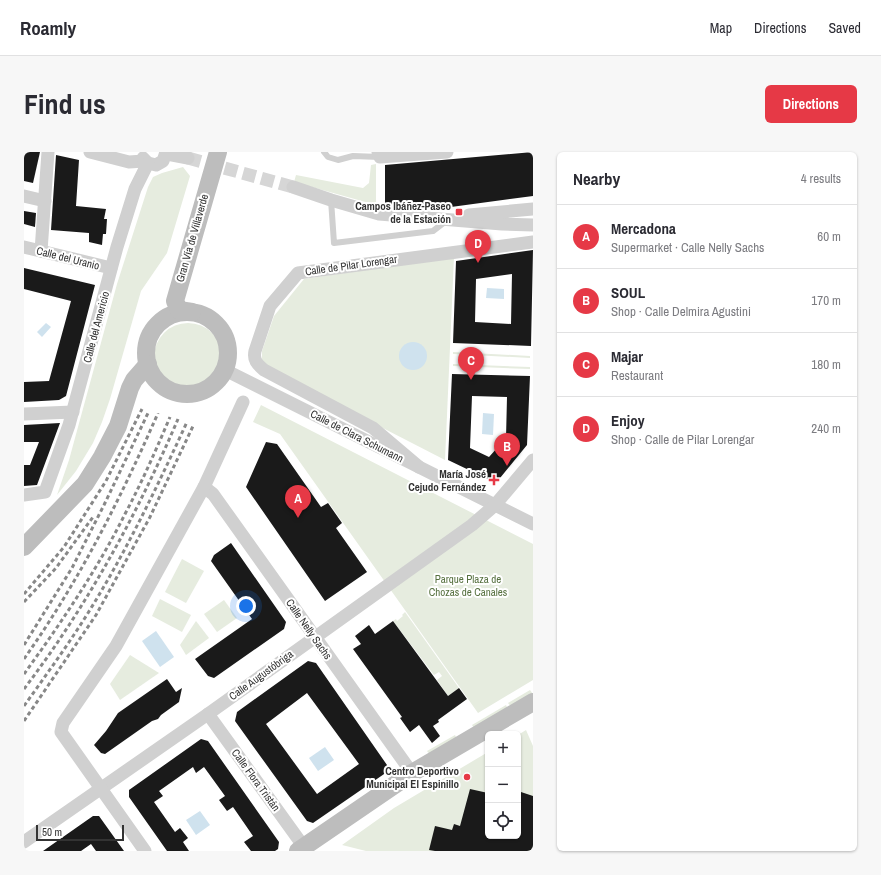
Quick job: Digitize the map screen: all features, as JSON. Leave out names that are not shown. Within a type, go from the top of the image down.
[{"type":"street","points":[[40,251],[48,152]]},
{"type":"street","points":[[90,152],[128,162],[145,159],[156,165],[163,161],[166,153],[188,158]]},
{"type":"street","name":"Gran Vía de Villaverde","points":[[161,321],[212,152]]},
{"type":"street","name":"Gran Vía de Villaverde","points":[[193,312],[179,310],[175,301],[218,152]]},
{"type":"street","points":[[379,154],[447,152]]},
{"type":"street","name":"Calle del Americio","points":[[24,495],[45,492],[73,412],[111,268],[145,159]]},
{"type":"street","points":[[293,187],[379,214],[502,224],[533,225]]},
{"type":"street","points":[[24,196],[44,201]]},
{"type":"street","points":[[448,220],[459,215],[533,209]]},
{"type":"street","name":"Calle de Pilar Lorengar","points":[[419,467],[373,428],[264,370],[258,364],[254,357],[255,351],[270,306],[298,273],[533,242]]},
{"type":"street","name":"Calle del Uranio","points":[[24,247],[111,268]]},
{"type":"street","points":[[193,312],[205,316],[216,323],[224,333],[228,345],[229,358],[221,378],[214,384],[198,393],[189,394],[180,393],[163,386],[151,370],[146,350],[155,327],[161,321],[176,313],[193,312]]},
{"type":"street","points":[[24,547],[85,484],[102,457],[118,426],[129,390],[134,380],[151,370]]},
{"type":"street","name":"Calle de Clara Schumann","points":[[225,370],[533,524]]},
{"type":"street","points":[[145,851],[61,732],[63,723],[116,646],[204,487],[243,402]]},
{"type":"street","points":[[24,414],[73,412]]},
{"type":"street","name":"Calle Augustóbriga","points":[[24,842],[208,714],[472,525],[495,505],[533,460]]},
{"type":"street","name":"Calle Nelly Sachs","points":[[204,487],[213,494],[412,773]]},
{"type":"street","points":[[306,850],[412,773],[533,702]]},
{"type":"street","name":"Calle Flora Tristán","points":[[208,714],[306,850]]},
{"type":"street","points":[[506,731],[533,715]]},
{"type":"street","points":[[306,850],[485,744]]},
{"type":"lane","points":[[324,152],[328,157],[338,160],[353,154],[379,154]]},
{"type":"lane","points":[[331,200],[334,243],[433,231],[448,220]]},
{"type":"green space","points":[[376,164],[376,205],[294,182],[296,175],[363,188],[369,183],[371,165]]},
{"type":"green space","points":[[183,167],[190,176],[167,253],[141,291],[110,399],[93,443],[76,471],[57,495],[69,460],[117,284],[148,187],[153,177]]},
{"type":"green space","points":[[454,257],[445,460],[270,370],[262,361],[262,351],[274,316],[304,279]]},
{"type":"green space","points":[[188,323],[201,326],[212,333],[219,344],[222,357],[219,370],[212,381],[201,388],[188,391],[175,388],[164,381],[157,370],[154,357],[157,344],[164,333],[175,326]]},
{"type":"green space","points":[[453,352],[530,356],[530,358],[453,354]]},
{"type":"green space","points":[[453,364],[530,367],[530,369],[453,366]]},
{"type":"green space","name":"Parque Plaza de Chozas de Canales","points":[[261,405],[533,544],[533,680],[478,713],[280,434],[253,422]]},
{"type":"green space","points":[[182,559],[204,571],[186,603],[165,592]]},
{"type":"green space","points":[[160,599],[191,615],[182,632],[152,616]]},
{"type":"green space","points":[[224,600],[237,618],[217,632],[204,614]]},
{"type":"green space","points":[[405,612],[459,688],[448,696],[437,680],[442,676],[439,672],[434,675],[393,621],[396,619],[397,621]]},
{"type":"green space","points":[[196,621],[209,638],[186,655],[180,645]]},
{"type":"green space","points":[[130,655],[159,673],[120,700],[110,684]]},
{"type":"green space","points":[[530,690],[533,694],[511,707],[508,703]]},
{"type":"green space","points":[[506,705],[508,709],[474,728],[472,725]]},
{"type":"green space","name":"Centro Deportivo Municipal El Espinillo","points":[[526,730],[533,746],[533,851],[366,851],[342,845],[394,808],[485,754],[485,839],[521,839],[521,733]]},
{"type":"green space","points":[[455,735],[457,739],[430,755],[427,751]]},
{"type":"water","points":[[487,288],[504,289],[504,299],[486,298]]},
{"type":"water","points":[[46,323],[51,327],[42,337],[37,332]]},
{"type":"water","points":[[413,342],[423,346],[427,356],[423,366],[413,370],[403,366],[399,356],[403,346]]},
{"type":"water","points":[[483,413],[494,414],[493,435],[482,434]]},
{"type":"water","points":[[156,631],[174,657],[160,667],[142,641]]},
{"type":"water","points":[[325,747],[334,760],[318,771],[309,758]]},
{"type":"water","points":[[200,811],[210,825],[196,835],[186,820]]},
{"type":"building","points":[[24,152],[40,152],[33,183],[24,181]]},
{"type":"building","points":[[533,152],[533,196],[451,207],[385,205],[385,165]]},
{"type":"building","points":[[56,155],[79,160],[76,206],[106,209],[104,219],[107,219],[106,234],[103,234],[102,245],[89,242],[89,233],[51,230]]},
{"type":"building","points":[[24,211],[36,213],[35,227],[24,224]]},
{"type":"building","points":[[533,250],[531,346],[453,343],[456,261]],"holes":[[[512,274],[511,324],[475,322],[476,279]]]},
{"type":"building","points":[[24,268],[95,285],[66,396],[59,400],[24,402],[24,382],[49,381],[71,301],[24,289]]},
{"type":"building","points":[[452,374],[530,376],[527,445],[496,483],[448,460]],"holes":[[[472,396],[507,397],[506,438],[489,457],[470,448]]]},
{"type":"building","points":[[60,423],[37,485],[24,486],[24,465],[30,465],[39,442],[24,442],[24,425]]},
{"type":"building","points":[[266,442],[277,444],[321,507],[328,503],[342,523],[336,528],[367,572],[325,601],[246,487]]},
{"type":"building","points":[[231,543],[286,622],[284,629],[214,678],[208,676],[195,659],[252,619],[211,561],[214,555]]},
{"type":"building","points":[[393,621],[448,696],[459,688],[467,699],[438,720],[439,722],[433,726],[440,736],[432,743],[419,725],[410,732],[400,718],[402,717],[353,649],[361,644],[355,636],[369,625],[375,634]]},
{"type":"building","points":[[308,661],[316,663],[387,765],[387,772],[313,823],[307,821],[235,721],[237,712]],"holes":[[[307,693],[359,764],[317,794],[266,724]]]},
{"type":"building","points":[[167,679],[176,692],[182,688],[179,702],[161,715],[158,719],[152,721],[105,754],[101,753],[94,745],[118,713]]},
{"type":"building","points":[[201,739],[208,741],[279,842],[278,849],[275,851],[251,851],[244,842],[253,836],[233,807],[227,811],[219,800],[225,796],[204,767],[196,773],[193,767],[159,791],[163,796],[154,802],[175,832],[180,828],[188,838],[183,842],[189,851],[167,851],[129,797],[129,790]]},
{"type":"building","points":[[470,789],[485,792],[485,839],[521,839],[521,792],[533,796],[533,851],[429,850],[435,826],[452,830],[454,824],[460,826]]},
{"type":"building","points":[[93,816],[99,816],[124,851],[96,851],[91,844],[81,851],[43,851]]},
{"type":"tunnel","points":[[188,158],[293,187]]},
{"type":"railway","points":[[24,594],[64,547],[106,481],[142,409]]},
{"type":"railway","points":[[24,645],[72,568],[149,411]]},
{"type":"railway","points":[[24,659],[44,630],[81,570],[129,477],[158,413]]},
{"type":"railway","points":[[24,674],[65,616],[103,555],[137,490],[170,417]]},
{"type":"railway","points":[[24,689],[69,625],[109,559],[146,490],[178,419]]},
{"type":"railway","points":[[24,706],[73,637],[102,590],[140,519],[187,422]]},
{"type":"railway","points":[[24,721],[96,615],[150,517],[194,424]]},
{"type":"railway","points":[[24,602],[56,568],[93,517]]},
{"type":"place","name":"Campos Ibáñez-Paseo de la Estación","points":[[459,212]]},
{"type":"place","name":"Enjoy","points":[[478,263]]},
{"type":"place","name":"Majar","points":[[471,380]]},
{"type":"place","name":"SOUL","points":[[507,466]]},
{"type":"place","name":"María José Cejudo Fernández","points":[[494,480]]},
{"type":"place","name":"Mercadona","points":[[298,518]]},
{"type":"place","name":"Centro Deportivo Municipal El Espinillo","points":[[467,777]]}]
